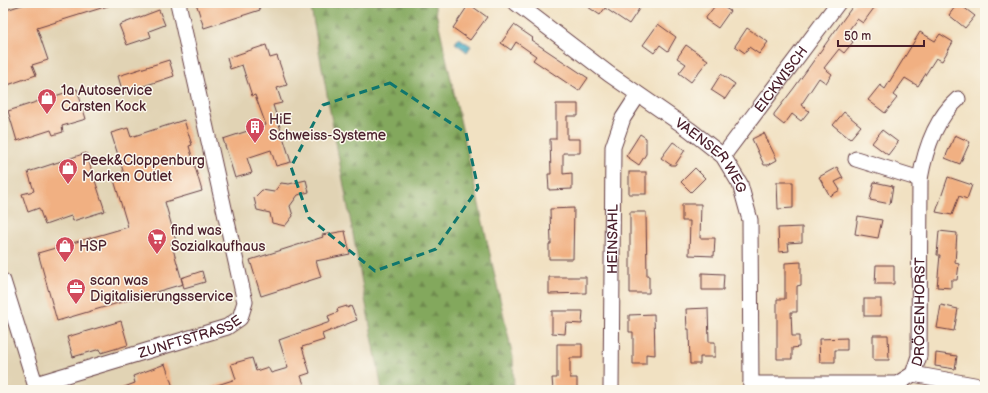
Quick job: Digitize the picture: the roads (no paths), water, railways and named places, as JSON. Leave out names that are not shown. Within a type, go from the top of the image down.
[{"type":"street","name":"ZUNFTSTRASSE","points":[[36,387],[227,327],[240,318],[245,302],[178,3]]},
{"type":"street","name":"VAENSER WEG","points":[[516,3],[638,95],[690,130],[723,156],[740,184],[750,220],[751,387]]},
{"type":"street","name":"EICKWISCH","points":[[723,156],[838,3]]},
{"type":"street","name":"HEINSAHL","points":[[611,390],[613,147],[623,118],[638,95]]},
{"type":"street","name":"DRÖGENHORST","points":[[751,387],[897,384],[913,374],[919,356],[920,179],[923,160],[935,129],[948,107],[958,99]]},
{"type":"street","points":[[856,159],[920,179]]},
{"type":"street","points":[[3,280],[36,387]]},
{"type":"street","points":[[913,374],[985,387]]},
{"type":"water","points":[[459,38],[471,46],[467,52],[455,43]]},
{"type":"place","name":"1a Autoservice Carsten Kock","points":[[47,115]]},
{"type":"place","name":"HiE Schweiss-Systeme","points":[[255,144]]},
{"type":"place","name":"Peek&Cloppenburg Marken Outlet","points":[[68,185]]},
{"type":"place","name":"find was Sozialkaufhaus","points":[[157,255]]},
{"type":"place","name":"HSP","points":[[65,263]]},
{"type":"place","name":"scan was Digitalisierungsservice","points":[[76,305]]}]
